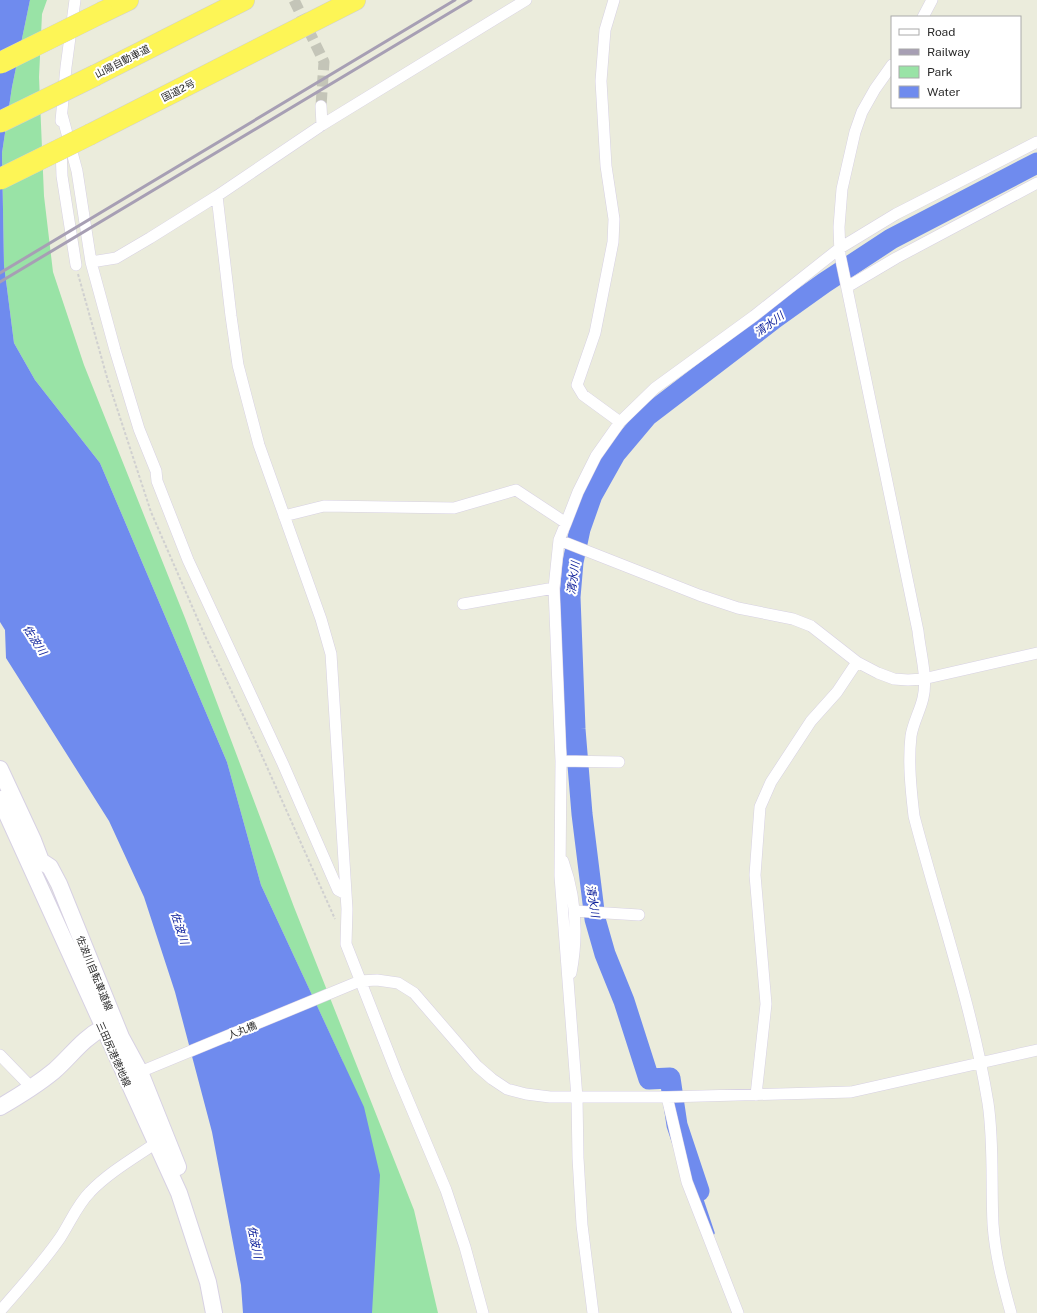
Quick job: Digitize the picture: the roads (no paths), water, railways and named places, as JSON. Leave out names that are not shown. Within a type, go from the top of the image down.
[{"type":"highway","points":[[0,63],[128,0]]},
{"type":"highway","name":"山陽自動車道","points":[[0,122],[244,0]]},
{"type":"highway","name":"国道2号","points":[[0,179],[355,0]]},
{"type":"main road","name":"佐波川自転車道線","points":[[0,769],[33,840],[35,863],[50,867],[59,884],[121,1037],[144,1070],[181,1188]]},
{"type":"main road","name":"三田尻港徳地線","points":[[0,799],[35,863],[103,1028],[156,1143],[181,1188],[208,1282],[214,1313]]},
{"type":"main road","points":[[0,1107],[32,1088],[54,1070],[91,1034],[103,1028]]},
{"type":"street","points":[[75,0],[60,137],[62,176],[76,265]]},
{"type":"street","points":[[91,262],[116,258],[217,196],[322,125],[526,0]]},
{"type":"street","points":[[614,0],[605,30],[601,56],[606,166],[614,219],[613,242],[595,333],[577,385],[583,395],[620,422]]},
{"type":"street","points":[[923,16],[932,0]]},
{"type":"street","points":[[891,66],[874,89],[862,112],[855,132],[842,189],[839,227],[840,252],[918,631],[923,679],[923,698],[916,715],[911,736],[911,793],[914,816],[955,957],[981,1063],[991,1124],[993,1225],[999,1270],[1011,1313]]},
{"type":"street","points":[[321,106],[322,125]]},
{"type":"street","points":[[62,115],[78,171],[91,262],[115,350],[139,429],[147,451],[152,457],[157,481],[188,560],[283,764],[338,890],[346,894]]},
{"type":"street","points":[[593,1313],[582,1225],[578,1158],[577,1098],[565,949],[560,851],[561,761],[554,588],[566,523],[578,492],[596,456],[620,422],[655,388],[840,252],[896,214],[1037,142]]},
{"type":"street","points":[[847,284],[1037,183]]},
{"type":"street","points":[[217,196],[238,365],[259,445],[319,612],[331,654],[346,894],[346,944],[446,1190],[466,1247],[483,1313]]},
{"type":"street","points":[[284,516],[324,506],[454,508],[516,490],[566,523]]},
{"type":"street","points":[[562,541],[699,595],[738,608],[793,619],[811,626],[858,662],[878,673],[894,679],[923,679],[1037,653]]},
{"type":"street","points":[[463,604],[554,588]]},
{"type":"street","points":[[756,1095],[766,1004],[755,875],[760,807],[771,782],[811,721],[837,692],[858,662]]},
{"type":"street","points":[[561,761],[619,762]]},
{"type":"street","points":[[560,851],[573,894],[575,911],[576,946],[569,984]]},
{"type":"street","points":[[575,911],[640,916]]},
{"type":"street","points":[[360,981],[377,980],[398,983],[414,993],[477,1066],[492,1079],[507,1089],[542,1096],[577,1098],[667,1097],[851,1092],[1037,1050]]},
{"type":"street","name":"人丸橋","points":[[144,1070],[360,981]]},
{"type":"street","points":[[0,1055],[32,1088]]},
{"type":"street","points":[[667,1097],[687,1182],[738,1313]]},
{"type":"street","points":[[0,1311],[42,1263],[61,1237],[82,1200],[91,1191],[131,1160],[156,1143]]},
{"type":"water","name":"佐波川","points":[[0,0],[30,0],[12,87],[2,153],[4,265],[14,343],[35,380],[100,463],[227,762],[261,885],[364,1107],[380,1175],[372,1313],[243,1313],[241,1285],[212,1132],[175,992],[144,897],[109,821],[6,658],[5,630],[0,622]]},
{"type":"waterway","name":"清水川","points":[[699,1191],[677,1125],[670,1078],[649,1079],[624,1001],[605,954],[595,919],[582,814],[575,729],[570,597],[573,562],[580,529],[592,495],[615,454],[647,416],[775,318],[824,283],[891,239],[1037,163]]},
{"type":"waterway","points":[[699,1191],[713,1233]]},
{"type":"tunnel","points":[[294,0],[324,62],[321,106]]},
{"type":"railway","points":[[0,273],[455,0]]},
{"type":"railway","points":[[0,282],[471,0]]}]
